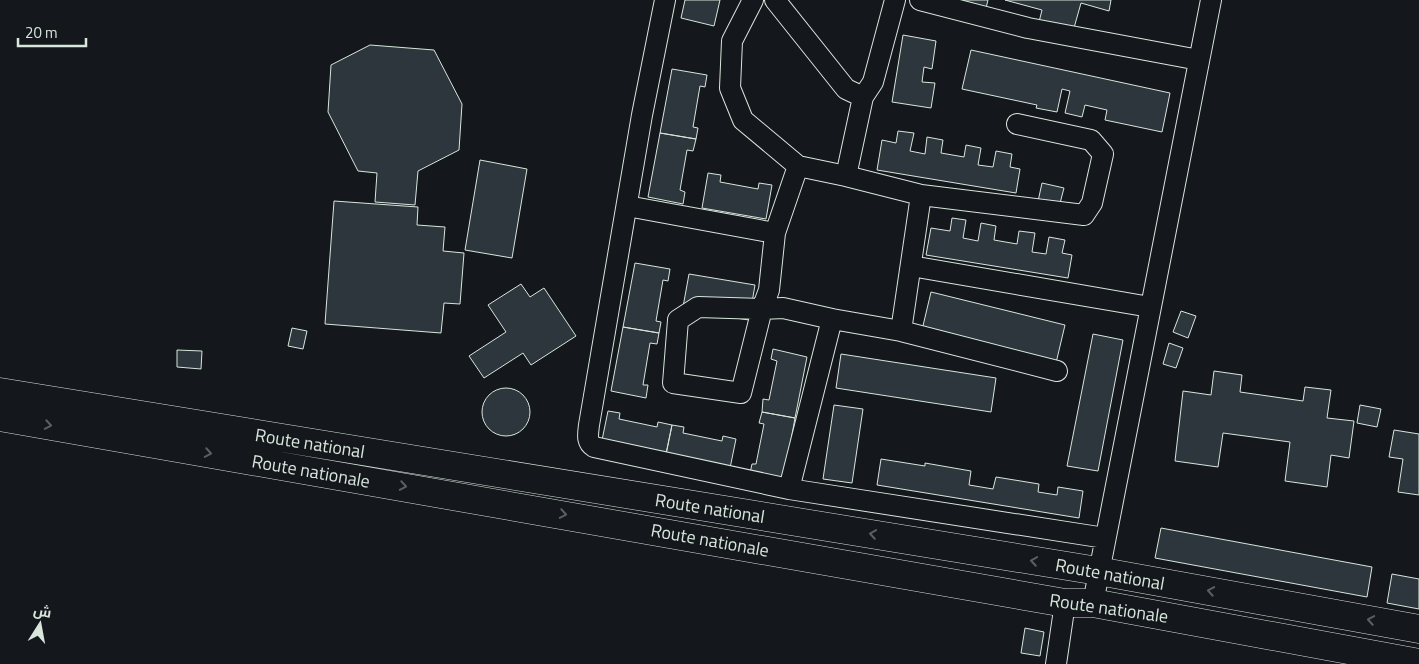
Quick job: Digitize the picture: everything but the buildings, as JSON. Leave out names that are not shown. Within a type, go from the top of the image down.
[{"type":"main road","name":"Route national","points":[[0,392],[1098,571],[1419,629]]},
{"type":"main road","name":"Route nationale","points":[[0,417],[1065,603],[1093,602],[1419,663]]},
{"type":"street","points":[[665,0],[642,115],[589,425],[588,437],[590,444],[594,447],[789,489],[1105,538]]},
{"type":"street","points":[[753,0],[732,41],[730,88],[743,120],[798,166],[921,195],[1084,215],[1092,203],[1103,154],[1091,140],[1017,124]]},
{"type":"street","points":[[776,0],[846,89],[863,97]]},
{"type":"street","points":[[846,176],[863,97],[873,82],[895,0]]},
{"type":"street","points":[[920,0],[1028,28],[1200,60]]},
{"type":"street","points":[[1093,602],[1211,0]]},
{"type":"street","points":[[798,166],[775,233],[769,290],[762,309],[741,393],[673,383],[678,320],[698,307],[762,309],[783,308],[901,331],[1057,371]]},
{"type":"street","points":[[901,331],[921,195]]},
{"type":"street","points":[[627,206],[775,233]]},
{"type":"street","points":[[911,266],[1150,307]]},
{"type":"street","points":[[789,489],[832,319]]},
{"type":"street","points":[[1056,664],[1065,603]]}]
